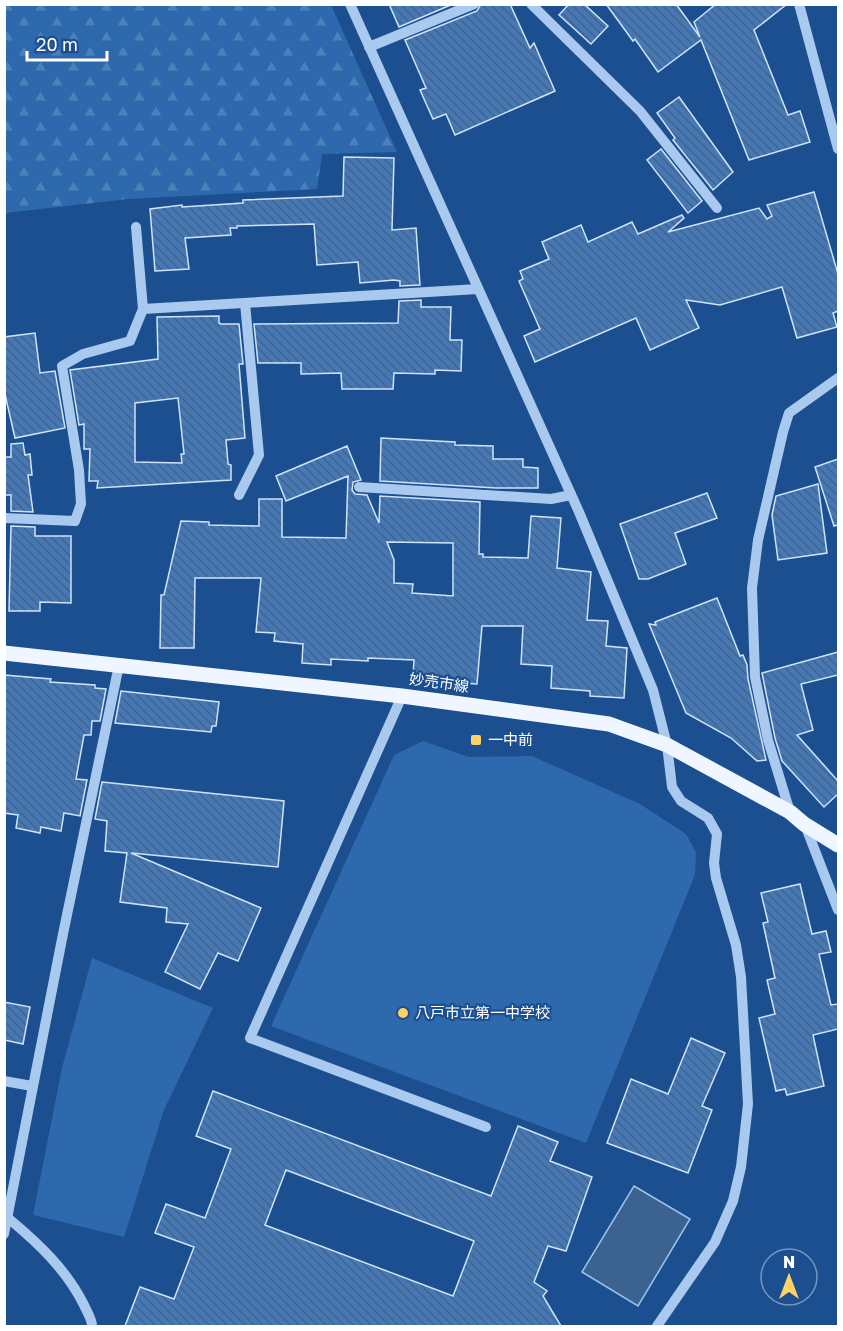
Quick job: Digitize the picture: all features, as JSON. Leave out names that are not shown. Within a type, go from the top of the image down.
[{"type":"main road","name":"妙売市線","points":[[4,653],[402,696],[609,724],[667,745],[790,812],[804,824],[838,845]]},
{"type":"street","points":[[350,4],[572,495],[653,690],[667,745],[672,788],[681,801],[708,818],[717,834],[714,863],[716,878],[736,945],[741,977],[747,1104],[741,1167],[733,1201],[715,1242],[657,1326]]},
{"type":"street","points":[[369,46],[474,4]]},
{"type":"street","points":[[531,4],[640,111],[717,208]]},
{"type":"street","points":[[800,4],[836,127],[838,149]]},
{"type":"street","points":[[4,518],[75,521],[81,504],[62,366],[82,354],[130,341],[143,309],[136,227]]},
{"type":"street","points":[[143,309],[478,289]]},
{"type":"street","points":[[239,495],[259,455],[245,303]]},
{"type":"street","points":[[790,812],[768,740],[755,677],[752,588],[758,540],[789,413],[838,378]]},
{"type":"street","points":[[359,487],[551,500],[572,495]]},
{"type":"street","points":[[4,1234],[32,1086],[119,665]]},
{"type":"street","points":[[402,696],[250,1038],[486,1127]]},
{"type":"street","points":[[804,824],[838,910]]},
{"type":"street","points":[[4,1081],[32,1086]]},
{"type":"street","points":[[8,1218],[40,1244],[63,1270],[80,1297],[92,1326]]},
{"type":"green space","points":[[4,5],[331,5],[397,152],[322,154],[317,189],[128,199],[5,213]]},
{"type":"green space","points":[[423,741],[469,757],[532,756],[640,804],[686,834],[696,852],[695,875],[586,1143],[271,1026],[394,755]]},
{"type":"green space","points":[[92,958],[213,1008],[164,1110],[124,1237],[33,1215],[62,1068]]},
{"type":"shaded area","points":[[634,1186],[690,1219],[638,1306],[582,1272]]},
{"type":"building","points":[[389,4],[453,4],[399,27]]},
{"type":"building","points":[[481,4],[510,4],[530,48],[534,43],[555,91],[455,135],[446,114],[433,119],[420,90],[426,88],[405,40],[477,11]]},
{"type":"building","points":[[569,4],[584,4],[608,26],[591,44],[559,15]]},
{"type":"building","points":[[606,4],[676,4],[700,37],[694,22],[716,4],[787,4],[754,30],[788,115],[800,111],[810,142],[749,160],[701,40],[658,72]]},
{"type":"building","points":[[679,97],[733,172],[713,190],[673,140],[675,138],[657,113]]},
{"type":"building","points":[[661,149],[702,201],[688,213],[647,160]]},
{"type":"building","points":[[344,157],[394,158],[392,230],[416,228],[420,285],[400,286],[400,281],[394,280],[360,283],[358,262],[317,265],[314,224],[237,226],[237,228],[230,228],[231,235],[185,238],[189,269],[155,271],[150,209],[182,205],[182,207],[243,203],[243,200],[343,196]]},
{"type":"building","points":[[814,192],[838,274],[838,311],[833,313],[837,327],[797,338],[782,287],[720,305],[686,300],[699,328],[650,350],[636,318],[535,362],[524,336],[540,329],[519,281],[523,279],[520,271],[549,259],[542,242],[581,225],[588,242],[632,222],[638,234],[682,215],[684,218],[668,232],[759,208],[767,219],[772,216],[767,205]]},
{"type":"building","points":[[421,300],[421,307],[451,307],[450,340],[462,340],[461,371],[435,370],[435,374],[394,373],[393,389],[342,389],[341,373],[301,374],[301,363],[258,363],[254,324],[398,323],[399,301]]},
{"type":"building","points":[[219,316],[221,324],[239,324],[243,364],[239,364],[245,438],[226,440],[228,464],[231,465],[231,480],[97,488],[98,481],[89,481],[90,449],[84,449],[84,424],[79,425],[70,370],[158,359],[157,317]],"holes":[[[178,398],[184,454],[181,454],[182,463],[135,462],[135,403]]]},
{"type":"building","points":[[35,333],[40,373],[55,371],[65,428],[15,438],[4,390],[4,337]]},
{"type":"building","points":[[381,438],[493,446],[493,459],[523,459],[523,467],[538,468],[538,488],[496,488],[380,481]]},
{"type":"building","points":[[23,443],[25,455],[30,454],[32,475],[28,475],[33,512],[11,511],[11,495],[4,495],[4,457],[11,457],[11,444]]},
{"type":"building","points":[[347,446],[361,480],[353,482],[352,490],[355,494],[367,495],[379,523],[380,496],[480,502],[479,554],[483,554],[483,557],[528,558],[531,516],[561,518],[557,568],[591,572],[587,620],[608,621],[606,646],[627,648],[624,698],[590,696],[590,691],[551,688],[552,666],[521,664],[523,626],[482,626],[477,684],[444,682],[444,678],[413,676],[414,660],[368,658],[368,661],[331,659],[331,665],[302,663],[303,644],[274,641],[275,633],[256,632],[261,578],[195,578],[194,648],[160,648],[161,595],[164,595],[181,521],[209,522],[209,525],[259,526],[259,499],[282,499],[282,537],[346,538],[348,476],[286,501],[276,476]],"holes":[[[387,542],[453,543],[453,596],[412,593],[413,584],[394,583],[394,560]]]},
{"type":"building","points":[[838,459],[838,525],[834,526],[815,467]]},
{"type":"building","points":[[818,484],[827,553],[778,560],[772,515],[776,496]]},
{"type":"building","points":[[707,493],[717,518],[675,533],[686,564],[648,579],[639,579],[620,524]]},
{"type":"building","points":[[11,526],[35,527],[35,536],[71,536],[71,603],[40,602],[40,611],[9,611]]},
{"type":"building","points":[[717,598],[740,656],[743,655],[747,665],[766,760],[757,761],[731,738],[686,713],[649,624],[656,625],[655,622]]},
{"type":"building","points":[[838,652],[838,675],[801,684],[813,730],[797,735],[838,781],[838,794],[824,807],[782,761],[762,673]]},
{"type":"building","points":[[4,675],[51,679],[50,682],[95,685],[95,688],[106,689],[100,721],[92,721],[91,735],[84,735],[76,779],[87,780],[80,816],[64,813],[61,831],[41,827],[40,833],[16,828],[18,815],[4,813]]},
{"type":"building","points":[[121,691],[219,702],[216,726],[212,726],[211,732],[115,723]]},
{"type":"building","points":[[102,782],[284,801],[278,867],[131,853],[261,908],[238,961],[218,953],[200,989],[165,972],[188,924],[166,922],[167,908],[120,902],[127,853],[105,851],[107,821],[95,819]]},
{"type":"building","points":[[800,884],[812,934],[826,931],[831,952],[819,954],[831,1005],[838,1004],[838,1029],[813,1035],[824,1086],[787,1095],[785,1089],[776,1091],[759,1018],[775,1014],[767,980],[775,978],[763,923],[768,922],[761,893]]},
{"type":"building","points":[[4,1002],[30,1007],[23,1044],[4,1040]]},
{"type":"building","points":[[691,1038],[725,1053],[702,1106],[712,1110],[688,1173],[607,1143],[631,1079],[668,1094]]},
{"type":"building","points":[[213,1091],[491,1196],[518,1126],[558,1142],[550,1161],[592,1177],[566,1251],[548,1246],[534,1282],[547,1291],[543,1296],[561,1326],[125,1326],[140,1287],[174,1299],[194,1247],[155,1233],[166,1204],[205,1218],[231,1149],[196,1136]],"holes":[[[286,1170],[474,1241],[453,1296],[265,1225]]]},
{"type":"place","name":"一中前","points":[[476,740]]},
{"type":"place","name":"八戸市立第一中学校","points":[[403,1013]]}]
